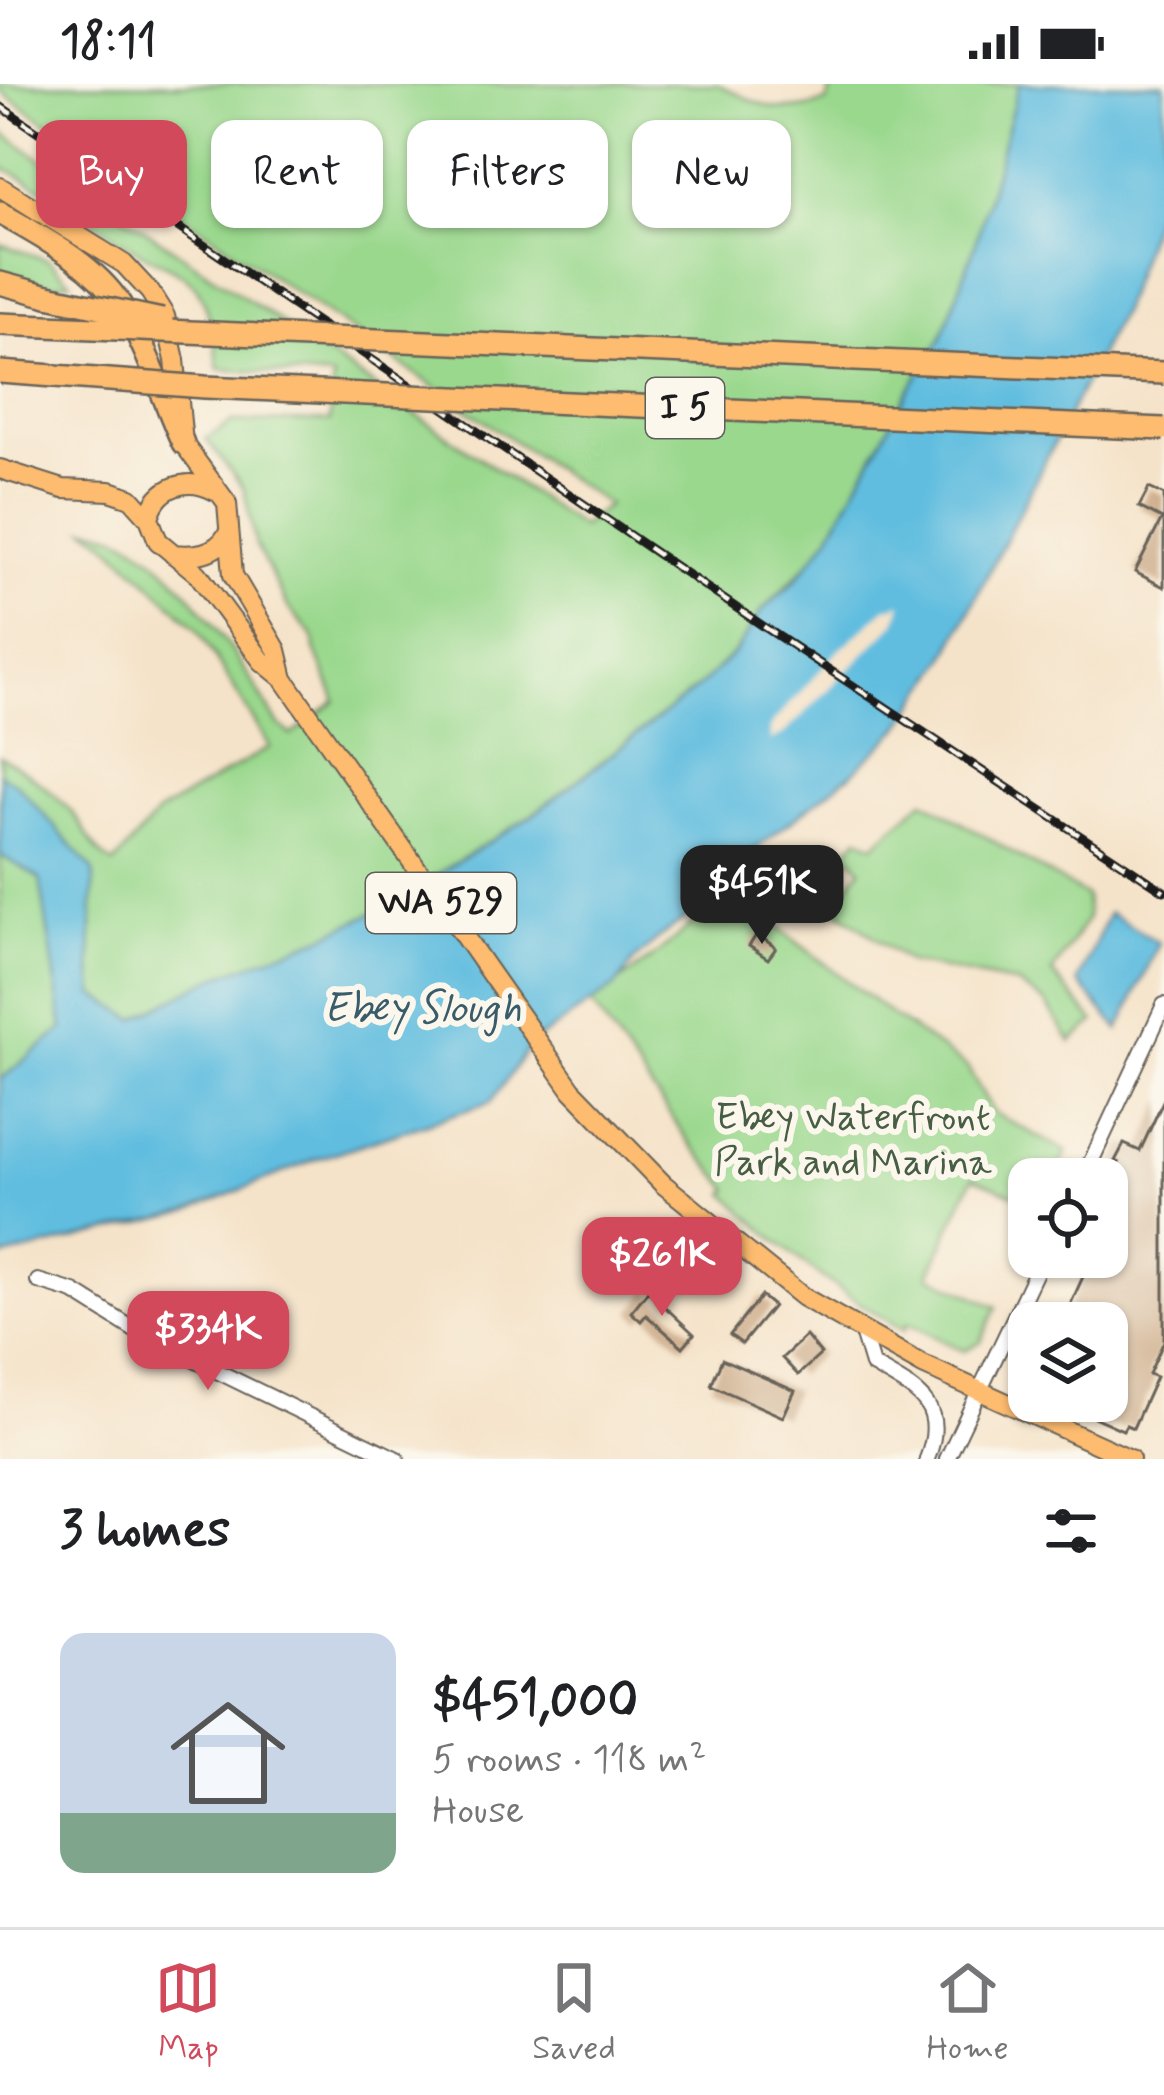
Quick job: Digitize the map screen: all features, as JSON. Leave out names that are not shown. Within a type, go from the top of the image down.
[{"type":"highway","points":[[0,213],[53,244],[119,302],[183,442]]},
{"type":"highway","points":[[0,284],[209,331]]},
{"type":"highway","name":"I 5","points":[[0,324],[1164,373]]},
{"type":"highway","name":"I 5","points":[[0,372],[205,387],[1164,429]]},
{"type":"highway","points":[[0,387],[205,387]]},
{"type":"main road","points":[[0,187],[124,264],[165,316],[183,442],[229,514],[233,575],[277,650],[284,680]]},
{"type":"main road","points":[[0,469],[77,490],[122,494],[141,506],[158,541],[198,574],[262,662],[284,680]]},
{"type":"main road","points":[[149,518],[154,502],[174,486],[195,482],[219,494]]},
{"type":"main road","points":[[173,554],[201,554],[227,535]]},
{"type":"main road","name":"WA 529","points":[[284,680],[572,1090],[694,1213],[803,1298],[862,1332],[1130,1459]]},
{"type":"street","points":[[1093,1158],[1164,1005]]},
{"type":"street","points":[[947,1459],[1033,1278]]},
{"type":"street","points":[[38,1281],[74,1292],[141,1334],[397,1459]]},
{"type":"street","points":[[862,1332],[872,1366],[923,1397],[932,1411],[935,1426],[927,1459]]},
{"type":"green space","points":[[0,84],[717,84],[770,107],[795,109],[827,102],[832,84],[1034,84],[985,268],[854,517],[761,612],[737,650],[696,689],[532,815],[385,907],[321,938],[211,979],[0,1080],[0,756],[61,800],[97,850],[114,864],[158,813],[270,747],[197,628],[105,541],[86,529],[115,535],[171,575],[222,636],[278,724],[292,735],[336,701],[314,637],[288,607],[256,546],[244,489],[206,439],[232,422],[330,421],[333,378],[219,369],[212,328],[197,289],[176,271],[103,228],[142,228],[581,527],[608,505],[187,218],[187,120],[43,120],[0,91]]},
{"type":"green space","points":[[0,131],[36,156],[36,186],[0,166]]},
{"type":"green space","points":[[0,244],[48,260],[71,281],[49,286],[0,272]]},
{"type":"green space","points":[[924,800],[1086,896],[1087,919],[1052,973],[1095,1022],[1071,1042],[1046,1003],[1017,984],[908,962],[832,906],[861,869],[846,851],[859,837],[874,845]]},
{"type":"green space","name":"Ebey Waterfront Park and Marina","points":[[728,889],[967,1067],[994,1113],[1067,1152],[1064,1158],[1008,1158],[1008,1192],[973,1177],[929,1275],[997,1307],[981,1341],[964,1351],[908,1323],[904,1330],[788,1251],[726,1194],[730,1189],[688,1140],[590,1002],[696,921]]},
{"type":"water","name":"Ebey Slough","points":[[1019,84],[1164,84],[1164,189],[1122,309],[943,663],[898,730],[850,775],[735,865],[718,895],[659,938],[615,987],[532,1043],[491,1102],[311,1161],[187,1212],[0,1258],[0,1080],[63,1029],[40,879],[0,855],[0,774],[17,784],[94,871],[94,994],[135,1019],[211,979],[320,938],[385,907],[533,815],[696,689],[737,650],[761,612],[795,581],[829,537],[941,339],[975,245]]},
{"type":"water","points":[[1109,913],[1159,943],[1119,1030],[1078,982]]},
{"type":"pier","points":[[902,603],[896,622],[783,735],[770,741],[770,726],[833,656],[886,608]]},
{"type":"building","points":[[1149,488],[1164,495],[1164,587],[1135,572],[1162,519],[1139,507]]},
{"type":"building","points":[[757,934],[776,948],[768,959],[749,946]]},
{"type":"building","points":[[1164,1099],[1164,1341],[1149,1374],[1156,1377],[1133,1428],[1126,1425],[1123,1430],[1105,1422],[1128,1422],[1128,1302],[1072,1302],[1082,1278],[1128,1278],[1128,1158],[1117,1158],[1124,1144],[1140,1151]]},
{"type":"building","points":[[648,1291],[694,1334],[683,1347],[646,1315],[641,1321],[631,1312]]},
{"type":"building","points":[[761,1296],[773,1306],[742,1344],[730,1335]]},
{"type":"building","points":[[806,1336],[821,1354],[798,1375],[782,1358]]},
{"type":"building","points":[[722,1359],[795,1391],[783,1417],[711,1385]]},
{"type":"railway","points":[[0,106],[766,628],[1164,891]]}]
